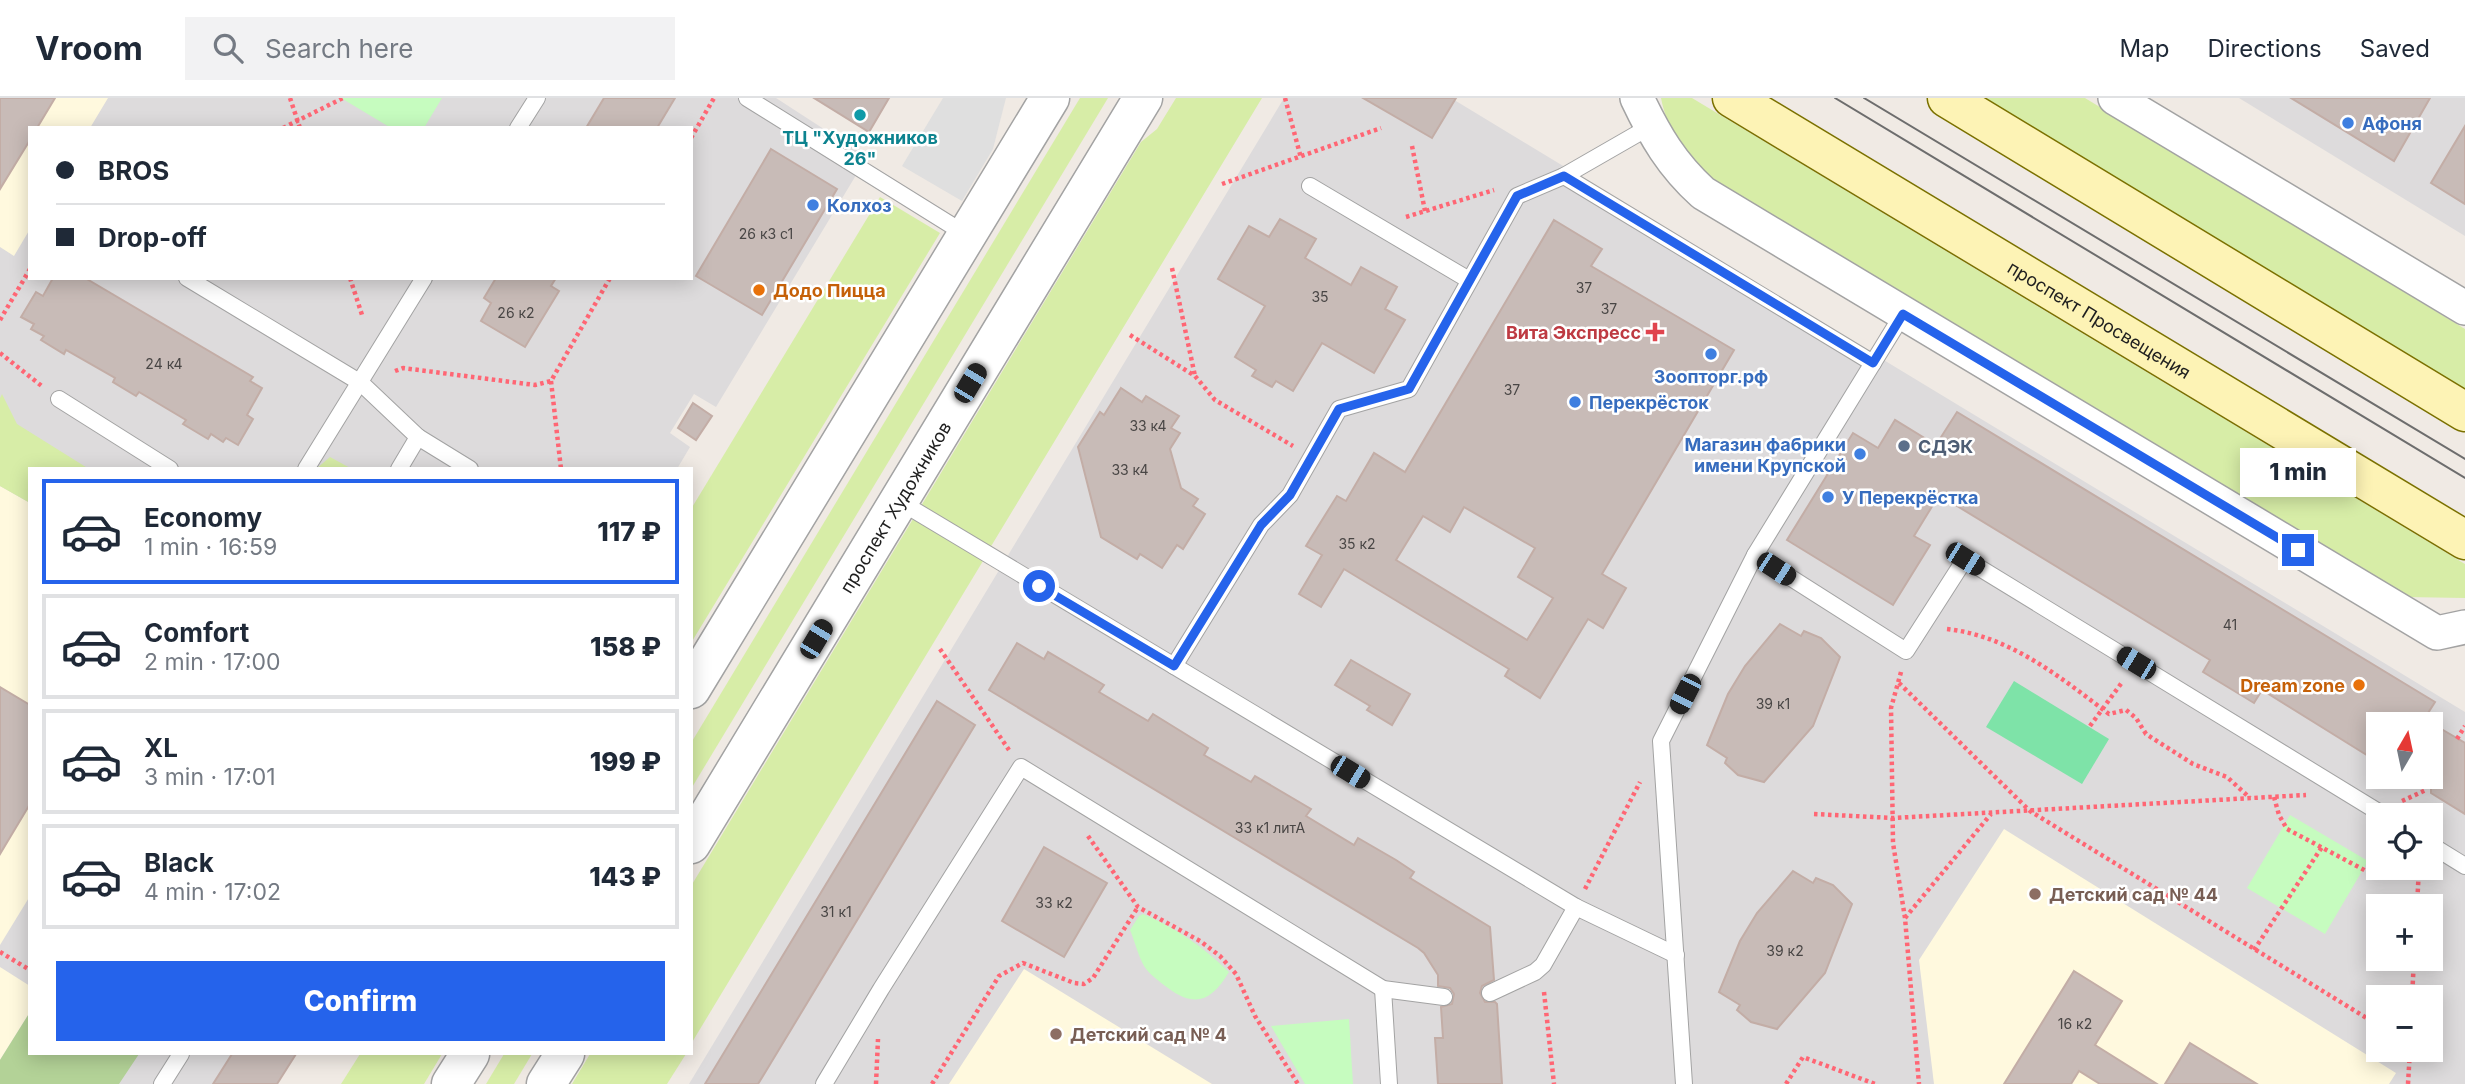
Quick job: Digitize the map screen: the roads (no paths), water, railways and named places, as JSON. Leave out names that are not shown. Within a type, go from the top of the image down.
[{"type":"main road","name":"проспект Просвещения","points":[[1732,98],[2465,540]]},
{"type":"main road","points":[[1947,98],[2465,412]]},
{"type":"street","points":[[693,686],[1050,98]]},
{"type":"street","name":"проспект Художников","points":[[693,841],[1143,98]]},
{"type":"street","points":[[2115,98],[2465,308]]},
{"type":"street","points":[[1644,112],[1682,174],[1703,193],[2437,633],[2465,627]]},
{"type":"street","points":[[451,1084],[469,1055]]},
{"type":"street","points":[[546,1084],[564,1055]]},
{"type":"lane","points":[[519,126],[537,98]]},
{"type":"lane","points":[[747,98],[967,235]]},
{"type":"lane","points":[[1174,666],[1261,525],[1290,495],[1339,409],[1409,389],[1517,196],[1564,176],[1644,112]]},
{"type":"lane","points":[[1564,176],[1873,363]]},
{"type":"lane","points":[[1310,186],[1469,280]]},
{"type":"lane","points":[[190,280],[361,383],[418,437],[467,467]]},
{"type":"lane","points":[[307,467],[423,280]]},
{"type":"lane","points":[[1684,1084],[1661,741],[1755,555],[1903,314]]},
{"type":"lane","points":[[59,399],[167,467]]},
{"type":"lane","points":[[400,467],[418,437]]},
{"type":"lane","points":[[899,501],[1576,907],[1676,955]]},
{"type":"lane","points":[[1755,555],[1906,651],[1965,559],[2366,804]]},
{"type":"lane","points":[[824,1084],[1021,767],[1383,989],[1444,997]]},
{"type":"lane","points":[[2443,852],[2465,866]]},
{"type":"lane","points":[[1490,993],[1535,972],[1543,965],[1576,907]]},
{"type":"lane","points":[[1383,989],[1389,1084]]},
{"type":"lane","points":[[162,1084],[180,1055]]},
{"type":"tram line","points":[[1835,98],[2465,478]]},
{"type":"tram line","points":[[1864,98],[2465,459]]},
{"type":"place","name":"ТЦ \"Художников 26\"","points":[[860,115]]},
{"type":"place","name":"Афоня","points":[[2348,123]]},
{"type":"place","name":"Колхоз","points":[[813,205]]},
{"type":"place","name":"Додо Пицца","points":[[759,290]]},
{"type":"place","name":"Вита Экспресс","points":[[1655,332]]},
{"type":"place","name":"Зоопторг.рф","points":[[1711,354]]},
{"type":"place","name":"Перекрёсток","points":[[1575,402]]},
{"type":"place","name":"СДЭК","points":[[1904,446]]},
{"type":"place","name":"Магазин фабрики имени Крупской","points":[[1860,454]]},
{"type":"place","name":"У Перекрёстка","points":[[1828,497]]},
{"type":"place","name":"Dream zone","points":[[2359,685]]},
{"type":"place","name":"Детский сад № 44","points":[[2035,894]]},
{"type":"place","name":"Детский сад № 4","points":[[1056,1034]]}]
